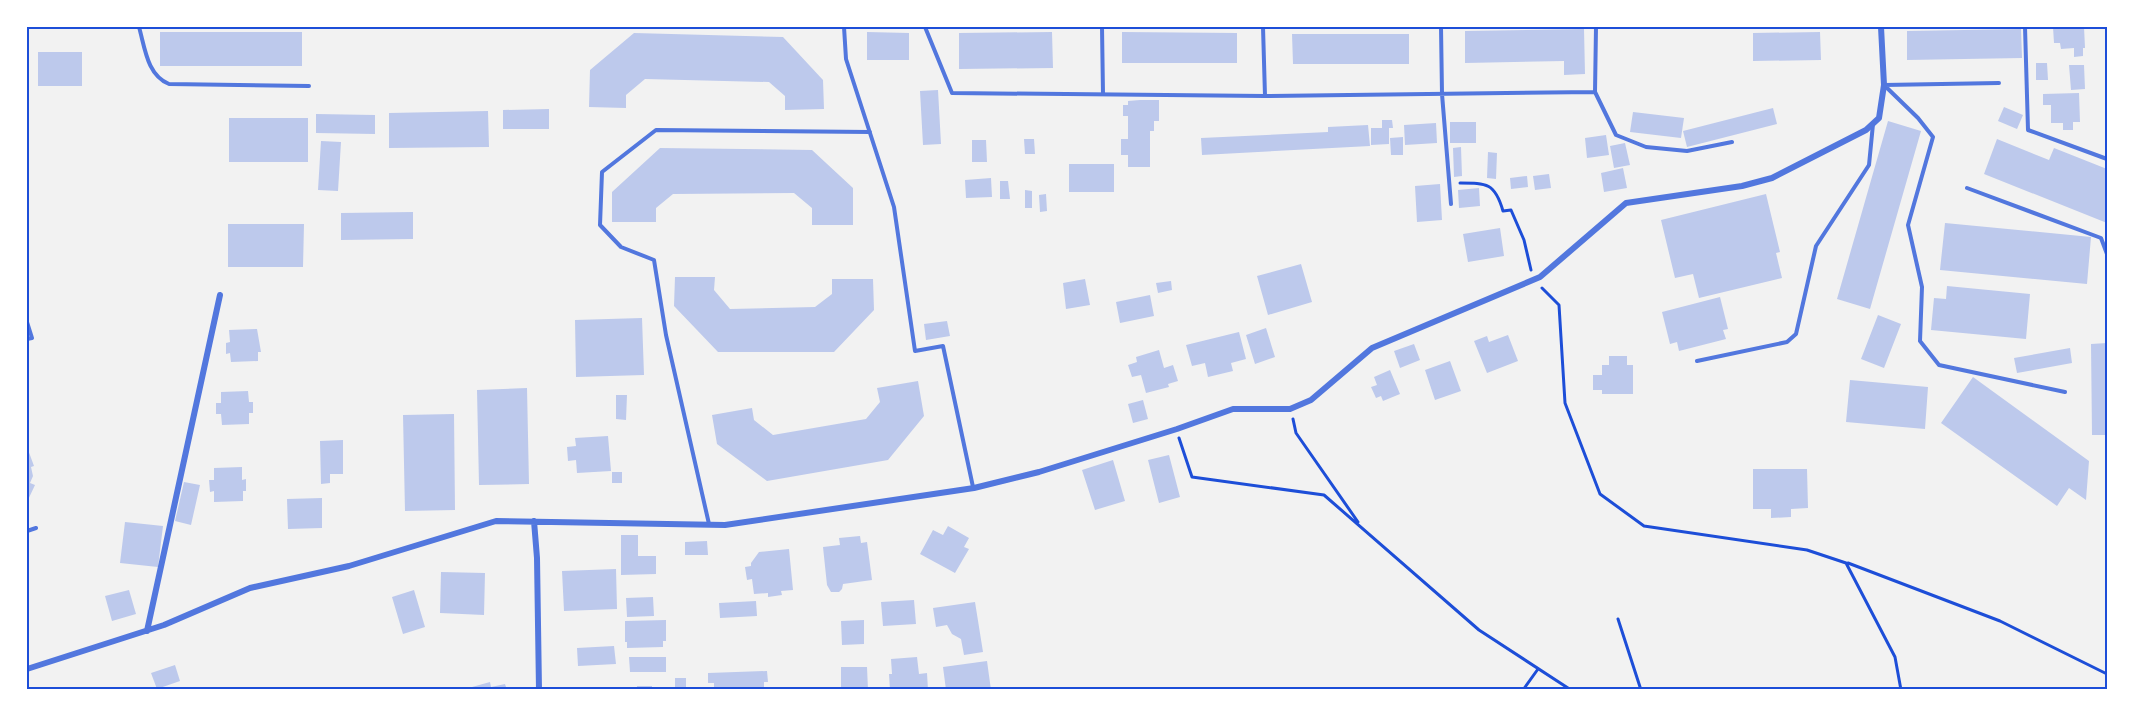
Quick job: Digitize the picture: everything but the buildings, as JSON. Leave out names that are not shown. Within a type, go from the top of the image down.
[{"type":"street","points":[[27,669],[147,631],[250,588],[348,566],[496,521],[725,525],[974,488],[1039,472],[1233,409],[1290,409],[1311,400],[1372,348],[1534,280],[1553,267],[1626,203],[1742,186],[1772,178],[1866,130],[1879,118],[1884,86],[1881,27]]},
{"type":"street","points":[[147,631],[220,295]]},
{"type":"street","points":[[534,521],[537,558],[539,690]]},
{"type":"lane","points":[[139,27],[150,67],[160,81],[169,84],[309,86]]},
{"type":"lane","points":[[844,27],[846,59],[894,207],[915,351],[943,346],[974,488]]},
{"type":"lane","points":[[925,27],[952,93],[1264,96],[1596,92]]},
{"type":"lane","points":[[1102,27],[1103,94]]},
{"type":"lane","points":[[1263,27],[1264,96]]},
{"type":"lane","points":[[1441,27],[1442,94],[1451,204]]},
{"type":"lane","points":[[1596,27],[1596,92],[1616,135],[1646,147],[1687,151],[1732,142]]},
{"type":"lane","points":[[2025,27],[2028,130],[2107,159]]},
{"type":"lane","points":[[1884,86],[1999,83]]},
{"type":"lane","points":[[1884,86],[1918,118],[1933,137],[1908,225],[1922,287],[1920,341],[1939,364],[2065,392]]},
{"type":"lane","points":[[1697,361],[1787,342],[1796,334],[1816,246],[1869,165],[1873,123]]},
{"type":"lane","points":[[709,524],[666,335],[654,260],[621,247],[600,225],[602,172],[656,130],[870,132]]},
{"type":"lane","points":[[1967,188],[2101,238],[2107,254]]},
{"type":"lane","points":[[27,322],[32,338],[27,339]]},
{"type":"lane","points":[[27,531],[36,528]]},
{"type":"path","points":[[1449,183],[1484,183],[1498,193],[1503,211],[1511,210],[1524,240],[1534,280],[1559,305],[1565,403],[1600,494],[1644,526],[1807,550],[1846,562],[2000,621],[2107,674]]},
{"type":"path","points":[[1290,409],[1296,433],[1361,527]]},
{"type":"path","points":[[1177,429],[1192,477],[1324,495],[1479,630],[1571,690]]},
{"type":"path","points":[[1846,562],[1895,657],[1900,690]]},
{"type":"path","points":[[1618,619],[1641,690]]},
{"type":"path","points":[[1523,690],[1538,669]]}]
